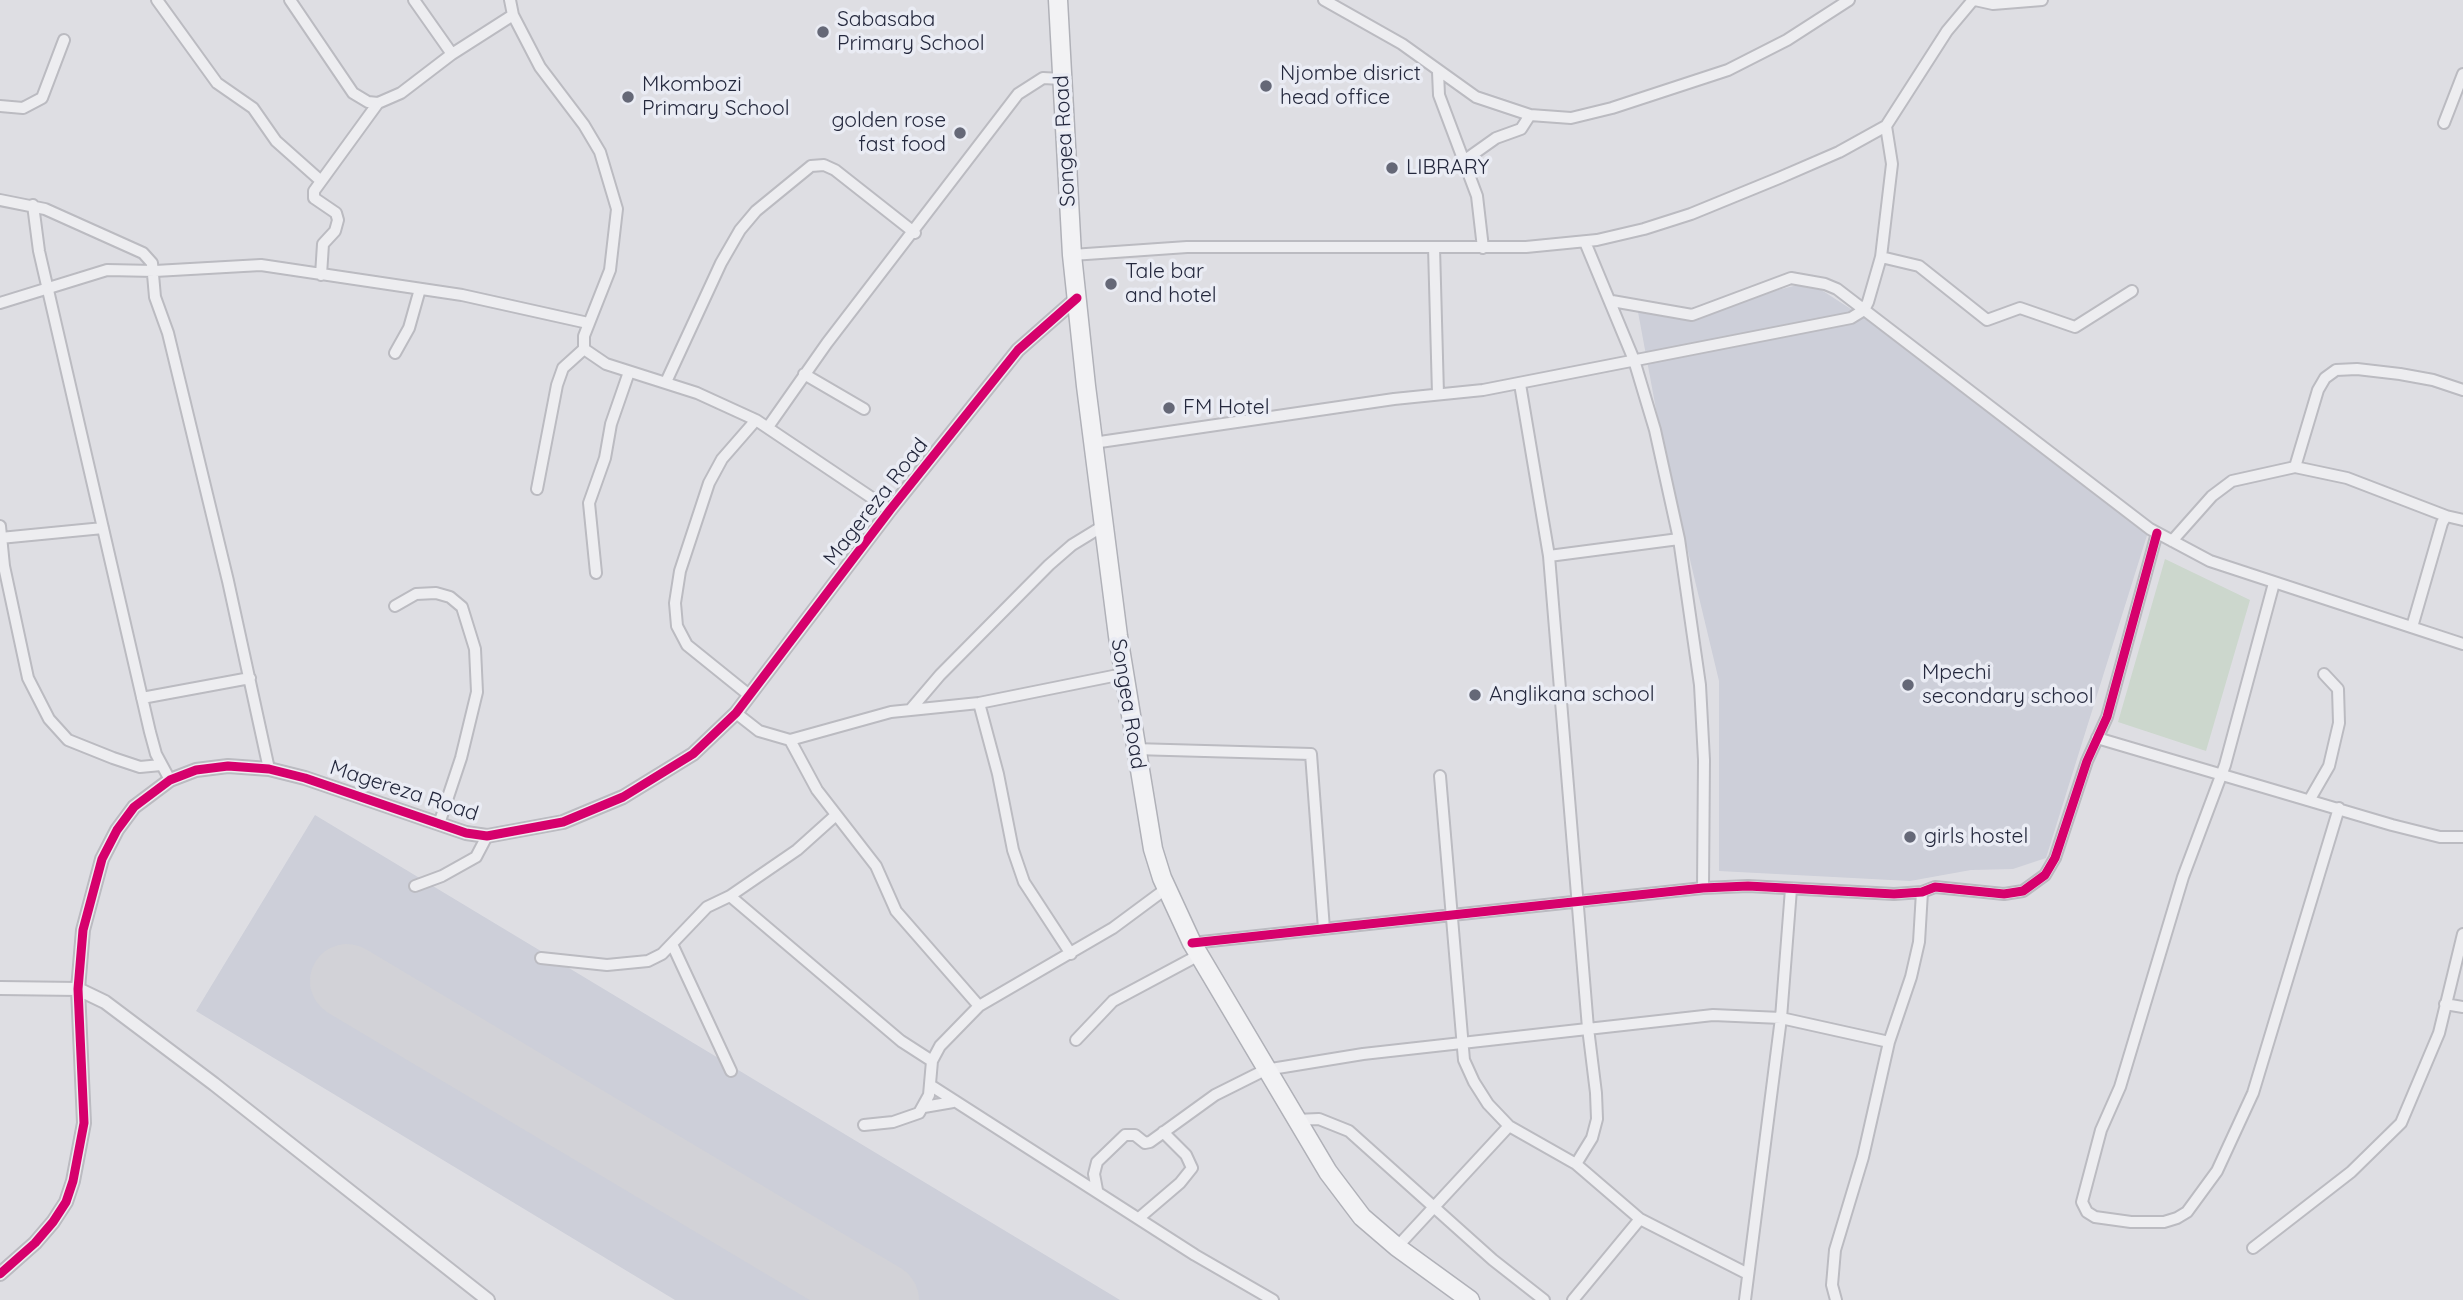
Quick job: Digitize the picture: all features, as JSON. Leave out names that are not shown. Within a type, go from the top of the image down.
[{"type":"highway","name":"Songea Road","points":[[1058,0],[1076,298],[1123,674],[1153,849],[1167,888],[1195,949],[1328,1172],[1363,1217],[1396,1247],[1470,1300]]},
{"type":"street","points":[[157,0],[217,83],[253,108],[276,141],[321,181]]},
{"type":"street","points":[[290,0],[353,93],[368,102],[378,103],[401,93],[452,54],[513,15]]},
{"type":"street","points":[[414,0],[452,54]]},
{"type":"street","points":[[510,0],[513,15],[540,67],[584,125],[608,172],[617,209],[610,270],[588,323],[584,349],[563,368],[557,385],[537,489]]},
{"type":"street","points":[[1324,0],[1402,44],[1438,72],[1484,100],[1530,115],[1571,118],[1710,77],[1787,40],[1849,0]]},
{"type":"street","points":[[1072,255],[1187,247],[1483,248],[1585,242],[1644,229],[1691,214],[1839,152],[1885,126],[1947,31],[1974,0],[1993,4],[2042,0]]},
{"type":"street","points":[[0,106],[23,108],[42,98],[64,40]]},
{"type":"street","points":[[1438,72],[1438,90],[1477,196],[1483,248]]},
{"type":"street","points":[[2444,123],[2463,74]]},
{"type":"street","points":[[768,427],[804,374],[915,233],[1018,93],[1043,78],[1061,79]]},
{"type":"street","points":[[321,275],[323,244],[335,231],[338,220],[336,213],[314,198],[314,191],[378,103]]},
{"type":"street","points":[[1465,160],[1490,141],[1521,129],[1530,115]]},
{"type":"street","points":[[1093,443],[1520,384],[1836,322],[1864,310],[1881,257],[1892,164],[1885,126]]},
{"type":"street","points":[[666,382],[721,263],[740,230],[756,211],[811,166],[824,165],[835,170],[915,233]]},
{"type":"street","points":[[0,200],[33,205],[143,253],[155,271],[155,297],[168,333],[269,769]]},
{"type":"street","points":[[33,205],[40,251],[142,698],[161,765],[170,780]]},
{"type":"street","points":[[1585,242],[1612,301],[1634,360],[1656,430],[1679,539],[1700,685],[1704,760],[1703,888]]},
{"type":"street","points":[[1434,247],[1438,394]]},
{"type":"street","points":[[1881,257],[1919,266],[1987,320],[2020,307],[2075,327],[2132,291]]},
{"type":"street","points":[[0,303],[107,270],[155,271],[261,265],[462,295],[588,323]]},
{"type":"street","points":[[1612,301],[1692,315],[1742,294],[1796,278],[1815,280],[1837,289],[2157,533],[2210,562],[2463,644]]},
{"type":"street","points":[[395,353],[409,328],[420,289]]},
{"type":"street","name":"Magereza Road","points":[[0,1274],[35,1243],[53,1222],[66,1202],[73,1181],[84,1123],[78,989],[83,930],[102,859],[117,830],[134,807],[170,780],[196,770],[228,766],[269,769],[361,795],[439,824],[487,836],[563,822],[623,797],[693,754],[736,713],[890,510],[1018,351],[1076,298]]},
{"type":"street","points":[[584,349],[606,364],[666,382],[756,420],[890,510]]},
{"type":"street","points":[[2295,467],[2318,390],[2332,372],[2346,369],[2378,371],[2433,380],[2463,390]]},
{"type":"street","points":[[596,573],[589,503],[606,458],[611,424],[629,372]]},
{"type":"street","points":[[804,374],[864,409]]},
{"type":"street","points":[[1520,384],[1549,556],[1597,1119],[1592,1138],[1576,1164]]},
{"type":"street","points":[[749,695],[687,645],[677,626],[675,603],[680,571],[709,482],[722,459],[756,420]]},
{"type":"street","points":[[2172,541],[2212,496],[2232,481],[2295,467],[2347,478],[2463,520]]},
{"type":"street","points":[[2412,626],[2446,516]]},
{"type":"street","points":[[911,709],[940,675],[1049,565],[1072,545],[1103,526]]},
{"type":"street","points":[[103,528],[0,534],[4,566],[28,678],[49,719],[68,740],[141,767],[161,765]]},
{"type":"street","points":[[1076,1040],[1113,1000],[1195,949],[1324,929],[1450,918],[1703,888],[1894,894],[1947,887],[2004,894],[2033,886],[2045,875],[2055,858],[2118,681],[2157,533]]},
{"type":"street","points":[[1549,556],[1679,539]]},
{"type":"street","points":[[2274,583],[2222,773],[2183,877],[2120,1087],[2101,1130],[2082,1202],[2087,1212],[2095,1217],[2142,1222],[2177,1219],[2187,1212],[2217,1171],[2253,1093],[2339,808]]},
{"type":"street","points":[[395,606],[416,594],[436,593],[450,597],[462,607],[475,649],[478,670],[475,703],[461,758],[439,824]]},
{"type":"street","points":[[736,713],[759,731],[790,740],[891,712],[979,703],[1123,674]]},
{"type":"street","points":[[2310,799],[2329,766],[2339,723],[2338,689],[2324,674]]},
{"type":"street","points":[[142,698],[250,678]]},
{"type":"street","points":[[979,703],[998,774],[1013,850],[1024,882],[1071,954]]},
{"type":"street","points":[[2097,738],[2429,835],[2463,837]]},
{"type":"street","points":[[790,740],[817,790],[880,872],[895,911],[979,1006]]},
{"type":"street","points":[[1134,749],[1311,754],[1324,929]]},
{"type":"street","points":[[1440,776],[1464,1060],[1474,1082],[1488,1104],[1509,1126],[1576,1164],[1640,1219],[1748,1274]]},
{"type":"street","points":[[541,958],[632,965],[662,954],[696,916],[730,896],[811,839],[836,815]]},
{"type":"street","points":[[415,886],[442,876],[476,857],[487,836]]},
{"type":"street","points":[[924,1107],[930,1086],[932,1061],[956,1027],[979,1006],[1071,954],[1167,888]]},
{"type":"street","points":[[1745,1300],[1781,1018],[1791,889]]},
{"type":"street","points":[[1836,1300],[1832,1285],[1835,1250],[1863,1157],[1889,1042],[1911,977],[1919,942],[1922,892]]},
{"type":"street","points":[[730,896],[901,1041],[932,1061]]},
{"type":"street","points":[[2253,1248],[2351,1172],[2397,1129],[2432,1053],[2463,934]]},
{"type":"street","points":[[672,944],[731,1071]]},
{"type":"street","points":[[0,988],[78,989],[105,1002],[214,1084],[488,1300]]},
{"type":"street","points":[[2445,1004],[2463,1007]]},
{"type":"street","points":[[1097,1190],[1094,1167],[1115,1143],[1130,1134],[1145,1143],[1150,1142],[1223,1090],[1265,1070],[1352,1055],[1713,1015],[1781,1018],[1889,1042]]},
{"type":"street","points":[[930,1086],[1273,1300]]},
{"type":"street","points":[[864,1125],[909,1118],[924,1107],[953,1102]]},
{"type":"street","points":[[1295,1120],[1319,1119],[1349,1131],[1434,1208],[1544,1300]]},
{"type":"street","points":[[1396,1247],[1509,1126]]},
{"type":"street","points":[[1139,1218],[1180,1183],[1192,1168],[1186,1155],[1163,1132]]},
{"type":"street","points":[[1573,1300],[1640,1219]]},
{"type":"shaded area","points":[[1809,282],[1871,322],[2149,529],[2046,858],[2013,869],[1971,870],[1910,881],[1719,871],[1719,681],[1663,447],[1638,312],[1716,306]]},
{"type":"shaded area","points":[[2165,559],[2250,600],[2206,751],[2118,722]]},
{"type":"shaded area","points":[[315,815],[1120,1300],[675,1300],[196,1011]]},
{"type":"runway","points":[[347,981],[882,1300]]},
{"type":"cycle path","points":[[0,1274],[35,1243],[53,1222],[66,1202],[73,1181],[84,1123],[78,989],[83,930],[102,859],[117,830],[134,807],[170,780],[196,770],[228,766],[269,769],[305,778],[466,833],[487,836],[563,822],[623,797],[693,754],[736,713],[890,510],[1018,350],[1077,298]]},
{"type":"cycle path","points":[[1192,943],[1703,888],[1748,886],[1894,894],[1922,892],[1935,887],[2004,894],[2023,891],[2045,875],[2055,858],[2087,761],[2107,717],[2157,533]]},
{"type":"place","name":"Sabasaba Primary School","points":[[823,32]]},
{"type":"place","name":"Njombe disrict head office","points":[[1266,86]]},
{"type":"place","name":"Mkombozi Primary School","points":[[628,97]]},
{"type":"place","name":"golden rose fast food","points":[[960,133]]},
{"type":"place","name":"LIBRARY","points":[[1392,168]]},
{"type":"place","name":"Tale bar and hotel","points":[[1111,284]]},
{"type":"place","name":"FM Hotel","points":[[1169,408]]},
{"type":"place","name":"Mpechi secondary school","points":[[1908,685]]},
{"type":"place","name":"Anglikana school","points":[[1475,695]]},
{"type":"place","name":"girls hostel","points":[[1910,837]]}]
